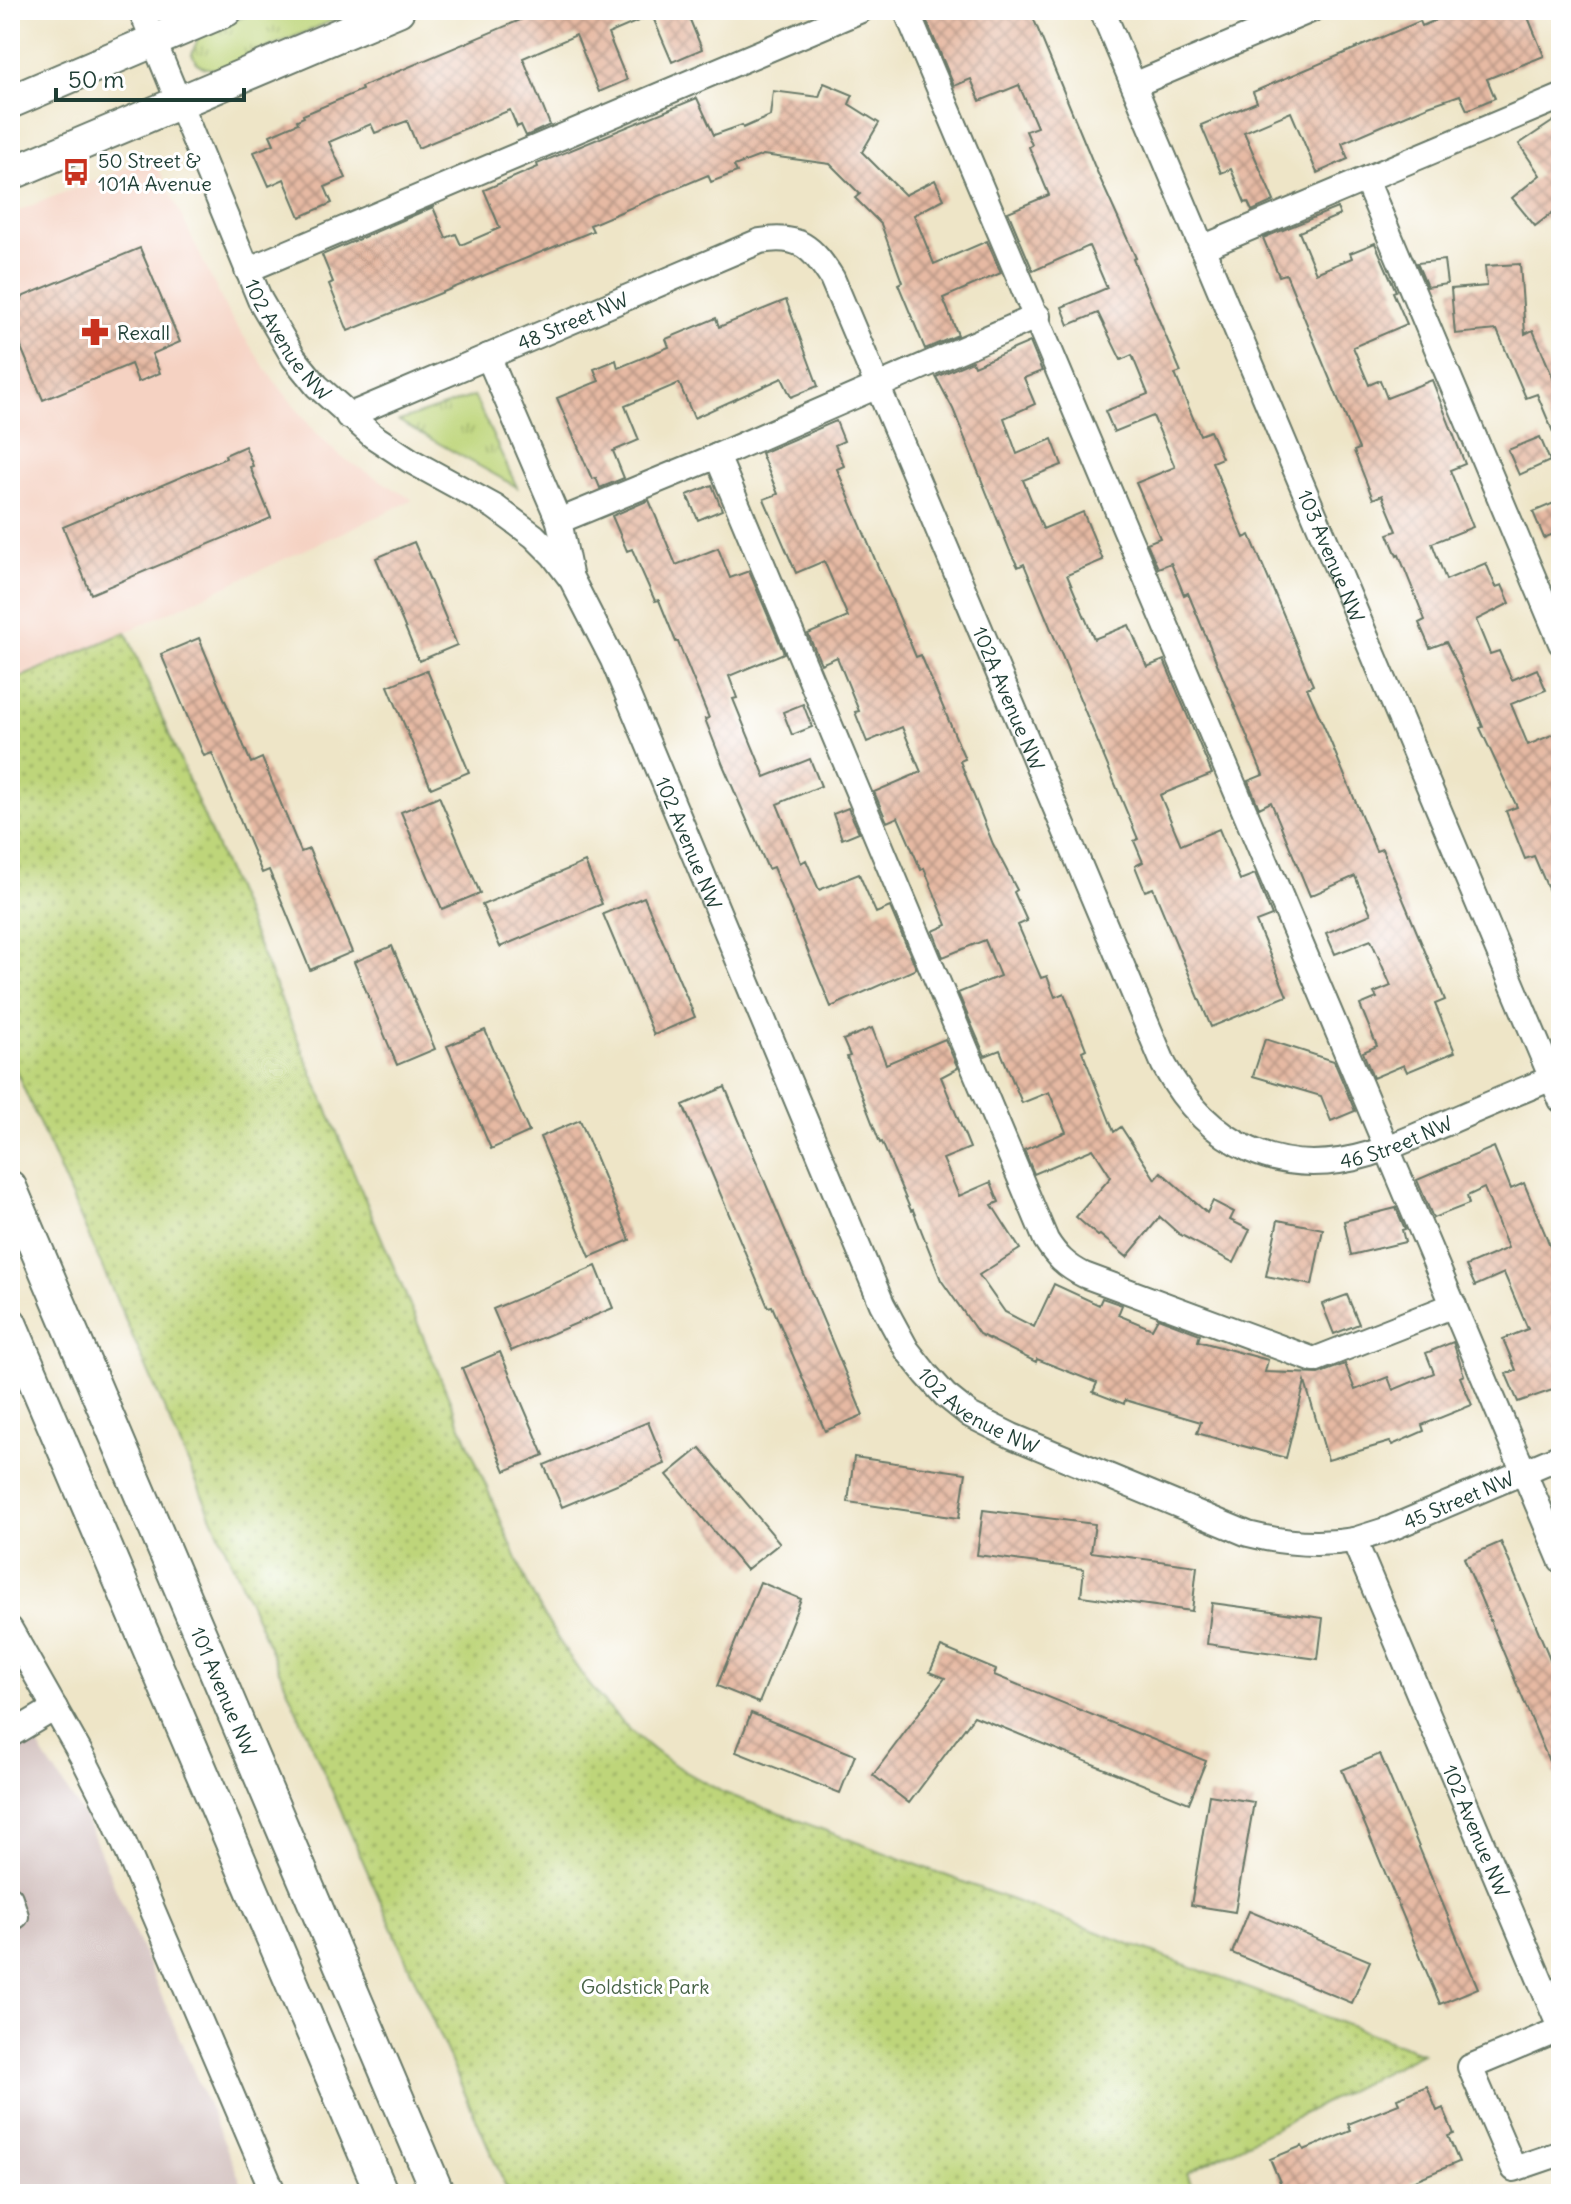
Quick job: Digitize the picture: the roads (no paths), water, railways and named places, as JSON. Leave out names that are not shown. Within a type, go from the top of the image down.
[{"type":"main road","points":[[10,102],[226,10]]},
{"type":"main road","points":[[10,174],[398,10]]},
{"type":"main road","name":"101 Avenue NW","points":[[10,1187],[438,2194]]},
{"type":"main road","points":[[10,1323],[382,2194]]},
{"type":"street","name":"102 Avenue NW","points":[[141,10],[247,270],[276,332],[294,358],[348,416],[392,450],[510,516],[553,555],[572,580],[613,660],[882,1304],[907,1350],[945,1395],[991,1427],[1228,1527],[1267,1539],[1290,1542],[1354,1540],[1561,2030]]},
{"type":"street","points":[[247,270],[861,10]]},
{"type":"street","points":[[906,10],[1038,316],[1561,1560]]},
{"type":"street","name":"103 Avenue NW","points":[[1102,10],[1556,1089]]},
{"type":"street","points":[[1134,85],[1311,10]]},
{"type":"street","points":[[1202,248],[1561,97]]},
{"type":"street","points":[[1366,180],[1561,643]]},
{"type":"street","name":"48 Street NW","points":[[348,416],[760,241],[777,238],[799,242]]},
{"type":"street","name":"102A Avenue NW","points":[[799,242],[810,248],[832,278],[1164,1065],[1178,1092],[1194,1111],[1234,1143]]},
{"type":"street","points":[[559,521],[717,456],[1038,316]]},
{"type":"street","name":"102 Avenue NW","points":[[488,356],[559,521],[572,580]]},
{"type":"street","points":[[717,456],[1054,1253],[1084,1275],[1314,1360],[1454,1305]]},
{"type":"street","name":"46 Street NW","points":[[1234,1143],[1272,1158],[1306,1163],[1353,1158],[1556,1089]]},
{"type":"street","name":"45 Street NW","points":[[1354,1540],[1389,1529],[1561,1456]]},
{"type":"street","points":[[10,1629],[112,1815],[274,2194]]},
{"type":"street","points":[[10,1735],[55,1708]]},
{"type":"street","points":[[1561,2030],[1470,2067],[1514,2169],[1561,2153]]},
{"type":"place","name":"50 Street & 101A Avenue","points":[[76,172]]},
{"type":"place","name":"Rexall","points":[[95,332]]},
{"type":"park label","name":"Goldstick Park","points":[[645,1986]]}]
